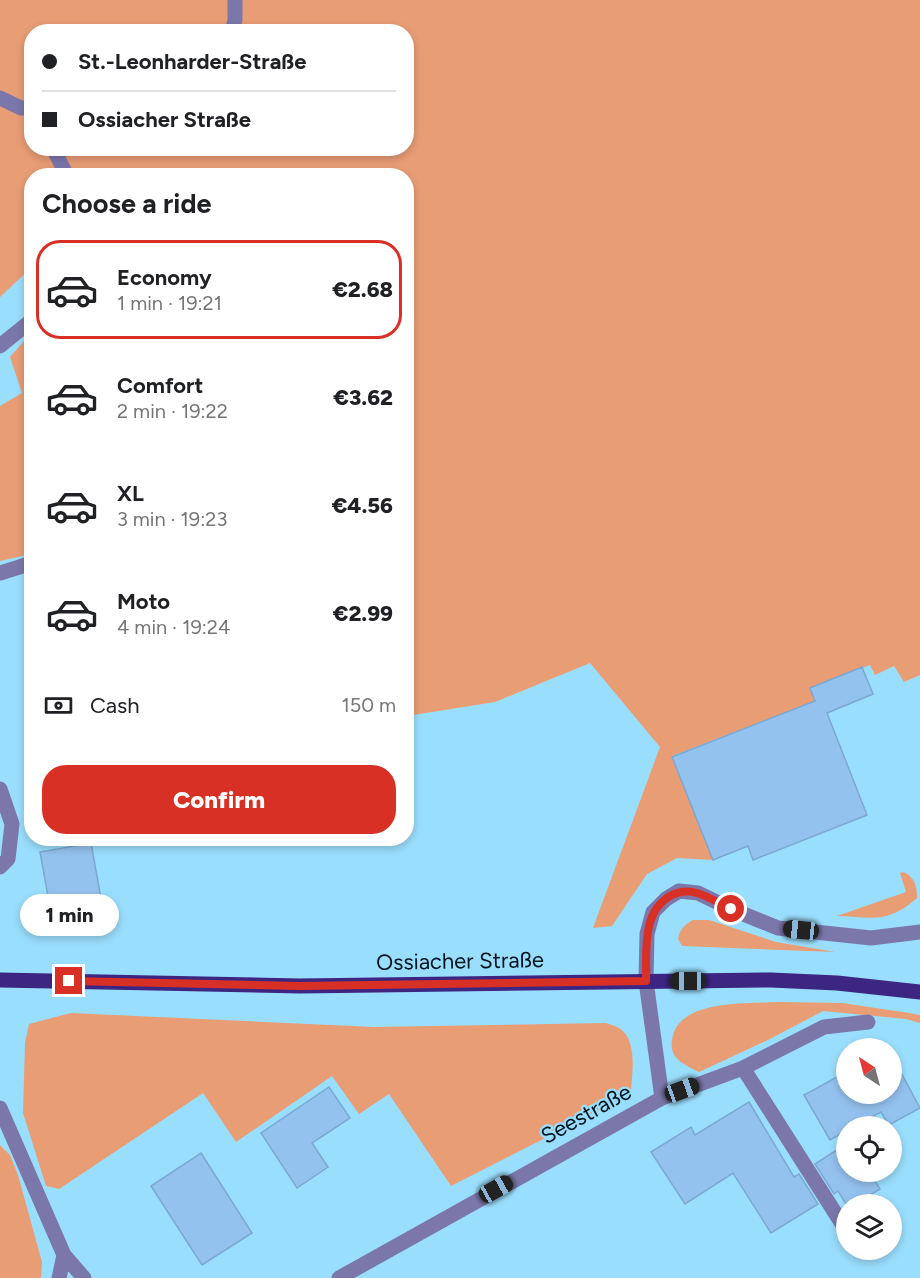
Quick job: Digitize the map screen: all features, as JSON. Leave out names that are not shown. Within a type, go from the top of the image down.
[{"type":"main road","name":"Ossiacher Straße","points":[[0,980],[300,986],[771,980],[837,983],[920,992]]},
{"type":"street","points":[[234,24],[235,0]]},
{"type":"street","points":[[0,98],[24,107]]},
{"type":"street","points":[[0,346],[24,326]]},
{"type":"street","points":[[0,573],[24,565]]},
{"type":"street","points":[[0,789],[12,824],[8,859],[0,867]]},
{"type":"street","points":[[662,1098],[646,981],[647,934],[653,912],[666,899],[679,891],[698,893],[778,928],[871,938],[920,932]]},
{"type":"street","name":"Seestraße","points":[[339,1278],[662,1098],[742,1068],[824,1027],[868,1022]]},
{"type":"street","points":[[742,1068],[836,1214]]},
{"type":"street","points":[[1,1112],[64,1255],[84,1278]]},
{"type":"street","points":[[58,1278],[64,1255]]},
{"type":"shaded area","points":[[0,0],[920,0],[920,675],[904,682],[894,666],[875,675],[870,665],[810,688],[815,701],[672,756],[713,860],[677,858],[647,874],[612,926],[593,928],[660,747],[590,663],[495,702],[414,715],[414,168],[24,168],[24,275],[0,297]]},
{"type":"shaded area","points":[[24,341],[24,556],[0,561],[0,406],[22,393],[10,357]]},
{"type":"shaded area","points":[[904,872],[913,880],[917,894],[917,898],[905,907],[895,913],[879,917],[837,916],[906,892],[900,873]]},
{"type":"shaded area","points":[[693,920],[709,920],[776,942],[835,952],[682,946],[678,939],[680,933]]},
{"type":"shaded area","points":[[842,1003],[920,1015],[920,1023],[906,1019],[823,1011],[699,1072],[679,1060],[673,1052],[672,1040],[677,1027],[686,1017],[700,1010],[732,1004]]},
{"type":"shaded area","points":[[71,1013],[374,1027],[606,1023],[619,1028],[629,1040],[633,1067],[631,1092],[618,1101],[451,1186],[389,1094],[359,1114],[332,1076],[236,1142],[203,1093],[59,1189],[46,1186],[23,1113],[25,1043],[29,1024]]},
{"type":"shaded area","points":[[0,1145],[10,1155],[18,1175],[42,1262],[41,1278],[0,1278]]},
{"type":"building","points":[[862,667],[873,694],[827,713],[867,815],[753,860],[748,846],[713,860],[672,757],[815,701],[810,688]]},
{"type":"building","points":[[74,846],[92,846],[104,915],[53,924],[40,852]]},
{"type":"building","points":[[902,1074],[920,1108],[902,1118],[902,1116],[883,1116],[881,1112],[873,1116],[836,1116],[836,1137],[830,1140],[804,1095],[836,1077],[836,1104],[902,1104]]},
{"type":"building","points":[[329,1087],[350,1118],[312,1143],[328,1167],[297,1188],[261,1133]]},
{"type":"building","points":[[749,1102],[794,1177],[799,1174],[818,1204],[771,1233],[733,1173],[685,1204],[651,1152],[691,1127],[695,1135]]},
{"type":"building","points":[[836,1150],[836,1182],[875,1182],[880,1189],[872,1194],[840,1194],[838,1191],[834,1194],[815,1164]]},
{"type":"building","points":[[201,1153],[252,1233],[202,1265],[151,1186]]},
{"type":"route","points":[[69,981],[300,986],[646,981],[647,934],[653,912],[666,899],[679,891],[698,893],[731,909]]}]
